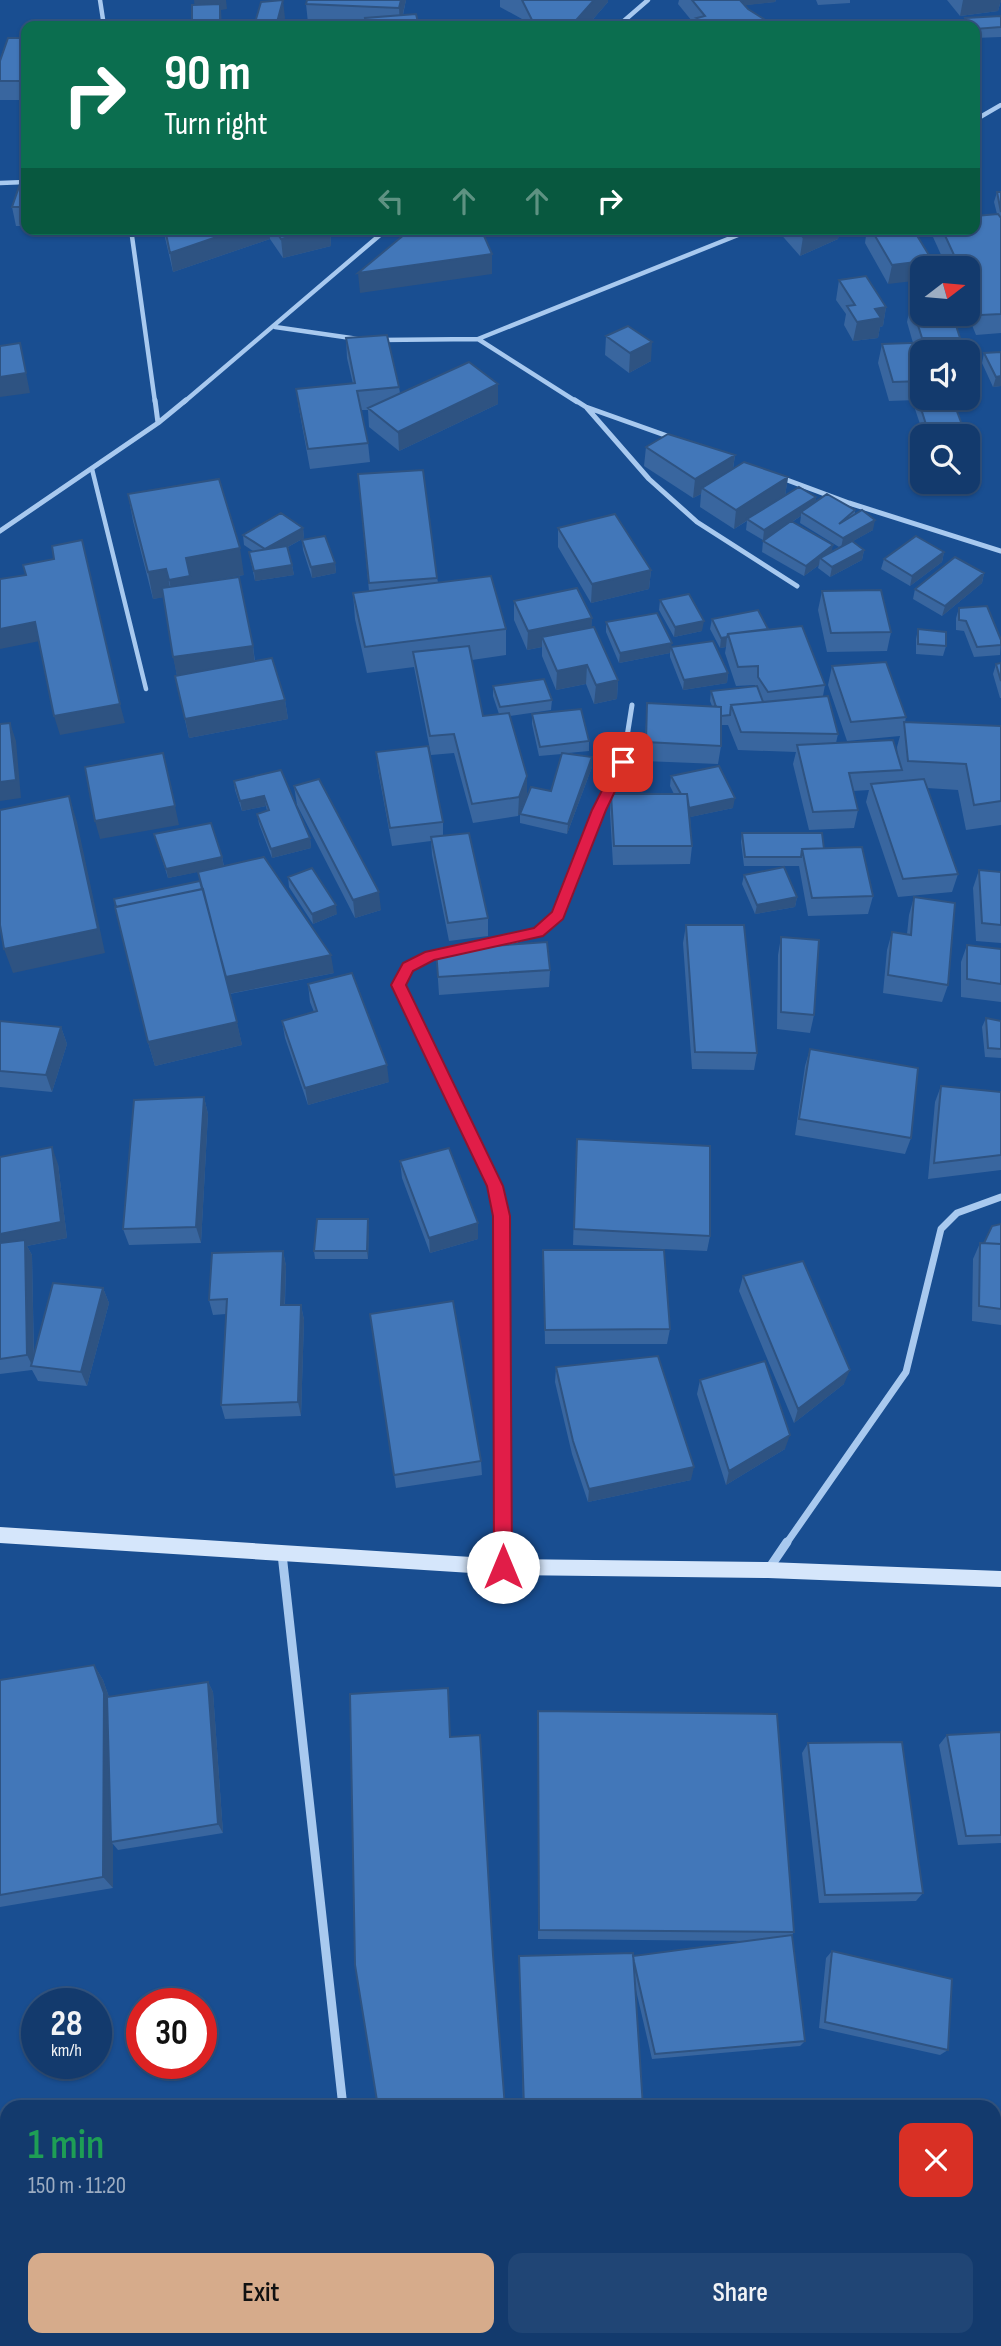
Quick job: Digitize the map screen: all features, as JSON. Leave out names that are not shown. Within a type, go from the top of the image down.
[{"type":"street","points":[[100,0],[103,21]]},
{"type":"street","points":[[624,21],[648,0]]},
{"type":"street","points":[[980,117],[1001,105]]},
{"type":"street","points":[[991,111],[1001,113]]},
{"type":"street","points":[[0,183],[21,182]]},
{"type":"street","points":[[132,235],[158,422]]},
{"type":"street","points":[[0,531],[158,422],[275,327],[380,235]]},
{"type":"street","points":[[374,340],[478,339],[738,235]]},
{"type":"street","points":[[275,327],[362,339]]},
{"type":"street","points":[[478,339],[586,407],[676,440]]},
{"type":"street","points":[[586,407],[649,479],[697,522],[797,586]]},
{"type":"street","points":[[775,476],[924,528],[1001,551]]},
{"type":"street","points":[[503,1567],[502,1216],[495,1186],[398,985],[408,967],[431,956],[538,933],[558,915],[599,810],[623,762],[632,705]]},
{"type":"street","points":[[768,1570],[906,1372],[941,1229],[957,1213],[1001,1198]]},
{"type":"street","points":[[0,1535],[503,1567],[768,1570],[1001,1579]]},
{"type":"street","points":[[282,1553],[342,2100]]},
{"type":"lane","points":[[92,468],[146,689]]},
{"type":"building","points":[[283,0],[277,21],[255,21],[261,2]]},
{"type":"building","points":[[307,0],[401,0],[399,8],[306,4]]},
{"type":"building","points":[[522,0],[594,0],[575,21],[532,21]]},
{"type":"building","points":[[692,0],[740,0],[748,9],[767,21],[705,21],[697,18],[705,16]]},
{"type":"building","points":[[220,4],[220,21],[192,21],[192,5]]},
{"type":"building","points":[[416,14],[418,21],[366,21],[365,18]]},
{"type":"building","points":[[1001,16],[1001,27],[980,29],[980,21],[966,21],[965,18]]},
{"type":"building","points":[[8,38],[21,38],[21,81],[0,81],[0,61]]},
{"type":"building","points":[[20,184],[21,184],[21,207],[12,207]]},
{"type":"building","points":[[997,192],[1001,192],[1001,212]]},
{"type":"building","points":[[998,214],[1001,218],[1001,314],[981,315],[980,256],[954,256],[945,235],[980,235],[980,216]]},
{"type":"building","points":[[166,235],[222,235],[170,253]]},
{"type":"building","points":[[279,235],[297,235],[281,239]]},
{"type":"building","points":[[404,235],[484,235],[492,254],[358,273]]},
{"type":"building","points":[[874,235],[917,235],[930,256],[910,256],[910,263],[892,265]]},
{"type":"building","points":[[866,276],[886,307],[875,309],[881,318],[857,322],[847,306],[855,305],[839,280]]},
{"type":"building","points":[[628,326],[652,342],[630,353],[606,336]]},
{"type":"building","points":[[918,326],[956,326],[960,338],[922,338]]},
{"type":"building","points":[[387,335],[399,387],[357,391],[368,443],[308,449],[296,389],[355,383],[346,338]]},
{"type":"building","points":[[20,343],[26,373],[0,377],[0,346]]},
{"type":"building","points":[[910,343],[910,381],[893,382],[882,344]]},
{"type":"building","points":[[1001,352],[1001,376],[996,377],[984,353]]},
{"type":"building","points":[[469,362],[498,384],[398,432],[368,408]]},
{"type":"building","points":[[921,410],[956,410],[962,424],[926,424]]},
{"type":"building","points":[[668,434],[735,455],[695,479],[646,447]]},
{"type":"building","points":[[744,462],[788,477],[736,510],[702,488]]},
{"type":"building","points":[[423,470],[437,578],[369,583],[358,474]]},
{"type":"building","points":[[219,479],[240,548],[186,558],[190,576],[169,580],[166,569],[148,572],[128,494]]},
{"type":"building","points":[[799,487],[816,497],[764,530],[747,519]]},
{"type":"building","points":[[827,494],[855,510],[839,524],[862,510],[875,520],[843,538],[801,512]]},
{"type":"building","points":[[281,513],[303,528],[265,549],[243,535]]},
{"type":"building","points":[[615,514],[651,570],[592,584],[558,528]]},
{"type":"building","points":[[791,521],[833,545],[806,566],[763,541]]},
{"type":"building","points":[[325,536],[335,563],[311,567],[302,540]]},
{"type":"building","points":[[916,536],[944,552],[912,576],[884,559]]},
{"type":"building","points":[[82,540],[120,704],[54,716],[35,622],[0,629],[0,579],[26,575],[23,565],[54,559],[52,546]]},
{"type":"building","points":[[852,541],[864,550],[832,567],[820,558]]},
{"type":"building","points":[[287,546],[292,565],[254,571],[249,552]]},
{"type":"building","points":[[955,557],[984,573],[945,606],[915,589]]},
{"type":"building","points":[[491,576],[506,629],[365,647],[353,593]]},
{"type":"building","points":[[239,577],[253,646],[173,657],[162,588]]},
{"type":"building","points":[[577,588],[592,618],[528,631],[514,601]]},
{"type":"building","points":[[881,590],[891,632],[831,633],[822,591]]},
{"type":"building","points":[[689,594],[704,621],[675,627],[660,600]]},
{"type":"building","points":[[987,606],[1001,645],[977,647],[966,621],[959,620],[959,608]]},
{"type":"building","points":[[758,610],[768,629],[728,634],[727,637],[721,638],[712,619]]},
{"type":"building","points":[[657,613],[672,643],[620,653],[606,622]]},
{"type":"building","points":[[802,626],[825,685],[768,692],[758,677],[758,666],[738,667],[728,634]]},
{"type":"building","points":[[594,627],[618,680],[596,685],[587,665],[557,671],[542,637]]},
{"type":"building","points":[[918,629],[946,632],[946,646],[918,644]]},
{"type":"building","points":[[713,641],[728,673],[684,680],[671,647]]},
{"type":"building","points":[[469,646],[483,716],[509,713],[527,776],[519,797],[472,804],[454,734],[430,736],[413,652]]},
{"type":"building","points":[[272,658],[285,700],[185,719],[175,676]]},
{"type":"building","points":[[886,662],[906,717],[851,722],[832,666]]},
{"type":"building","points":[[1001,663],[1001,681],[996,664]]},
{"type":"building","points":[[544,679],[552,700],[500,707],[493,686]]},
{"type":"building","points":[[757,686],[763,702],[731,705],[730,715],[721,716],[721,707],[716,707],[711,691]]},
{"type":"building","points":[[828,696],[838,734],[741,732],[731,705]]},
{"type":"building","points":[[647,703],[721,707],[721,746],[646,742]]},
{"type":"building","points":[[581,709],[589,741],[540,747],[532,714]]},
{"type":"building","points":[[904,722],[1001,726],[1001,801],[974,805],[966,764],[908,761]]},
{"type":"building","points":[[10,723],[16,780],[0,782],[0,724]]},
{"type":"building","points":[[893,740],[902,770],[849,773],[858,810],[813,812],[797,745]]},
{"type":"building","points":[[428,746],[443,822],[390,828],[376,752]]},
{"type":"building","points":[[163,753],[175,806],[95,821],[85,767]]},
{"type":"building","points":[[562,753],[592,757],[568,824],[520,814],[531,787],[551,791]]},
{"type":"building","points":[[719,766],[735,798],[689,808],[687,794],[681,794],[671,776]]},
{"type":"building","points":[[281,770],[310,838],[271,849],[257,814],[269,810],[264,796],[240,801],[234,781]]},
{"type":"building","points":[[319,779],[379,892],[353,900],[294,786]]},
{"type":"building","points":[[924,779],[958,874],[903,879],[871,784]]},
{"type":"building","points":[[611,794],[687,794],[692,846],[614,846]]},
{"type":"building","points":[[69,796],[98,929],[4,949],[0,925],[0,810]]},
{"type":"building","points":[[211,823],[222,857],[166,869],[154,834]]},
{"type":"building","points":[[469,833],[488,918],[448,923],[431,837]]},
{"type":"building","points":[[742,833],[822,833],[824,849],[802,849],[801,857],[745,857]]},
{"type":"building","points":[[862,847],[873,896],[812,898],[802,849]]},
{"type":"building","points":[[264,857],[331,955],[226,977],[198,872]]},
{"type":"building","points":[[784,867],[797,897],[757,905],[744,875]]},
{"type":"building","points":[[312,868],[336,905],[312,914],[288,877]]},
{"type":"building","points":[[979,870],[1001,872],[1001,925],[982,923]]},
{"type":"building","points":[[200,881],[202,889],[116,907],[114,899]]},
{"type":"building","points":[[203,889],[237,1022],[148,1042],[115,907]]},
{"type":"building","points":[[914,897],[955,903],[948,985],[888,975],[892,932],[911,935]]},
{"type":"building","points":[[686,925],[744,925],[757,1053],[695,1052]]},
{"type":"building","points":[[781,937],[819,940],[814,1015],[781,1012]]},
{"type":"building","points":[[547,942],[550,970],[438,977],[436,950]]},
{"type":"building","points":[[967,945],[1001,949],[1001,984],[967,979]]},
{"type":"building","points":[[352,973],[387,1065],[305,1088],[282,1021],[317,1011],[308,984]]},
{"type":"building","points":[[986,1018],[1001,1021],[1001,1049],[988,1048]]},
{"type":"building","points":[[0,1021],[61,1027],[46,1075],[0,1071]]},
{"type":"building","points":[[810,1049],[918,1068],[911,1138],[799,1119]]},
{"type":"building","points":[[941,1086],[1001,1092],[1001,1155],[934,1163]]},
{"type":"building","points":[[204,1097],[196,1227],[123,1229],[134,1100]]},
{"type":"building","points":[[577,1139],[710,1146],[710,1236],[574,1229]]},
{"type":"building","points":[[52,1147],[61,1222],[0,1234],[0,1157]]},
{"type":"building","points":[[449,1148],[478,1223],[429,1238],[400,1161]]},
{"type":"building","points":[[317,1219],[368,1219],[367,1251],[314,1251]]},
{"type":"building","points":[[1001,1224],[1001,1244],[984,1243],[992,1226]]},
{"type":"building","points":[[25,1240],[27,1355],[0,1359],[0,1243]]},
{"type":"building","points":[[980,1243],[1001,1244],[1001,1309],[979,1306]]},
{"type":"building","points":[[543,1250],[664,1250],[670,1329],[545,1330]]},
{"type":"building","points":[[283,1251],[281,1305],[301,1305],[298,1402],[221,1405],[227,1299],[209,1300],[212,1253]]},
{"type":"building","points":[[803,1261],[850,1370],[798,1409],[743,1276]]},
{"type":"building","points":[[53,1283],[103,1288],[81,1372],[31,1366]]},
{"type":"building","points":[[453,1301],[481,1461],[394,1475],[370,1314]]},
{"type":"building","points":[[658,1356],[694,1467],[589,1489],[573,1441],[556,1367]]},
{"type":"building","points":[[765,1361],[790,1435],[729,1471],[700,1380]]},
{"type":"building","points":[[94,1665],[104,1693],[103,1877],[0,1895],[0,1680]]},
{"type":"building","points":[[208,1682],[218,1824],[111,1842],[107,1697]]},
{"type":"building","points":[[448,1688],[450,1737],[480,1735],[504,2100],[377,2100],[355,1965],[350,1694]]},
{"type":"building","points":[[538,1711],[777,1714],[794,1932],[539,1930]]},
{"type":"building","points":[[1001,1732],[1001,1835],[966,1836],[947,1735]]},
{"type":"building","points":[[902,1742],[923,1893],[825,1895],[808,1743]]},
{"type":"building","points":[[792,1935],[805,2041],[655,2054],[633,1956]]},
{"type":"building","points":[[832,1951],[952,1979],[948,2050],[825,2022]]},
{"type":"building","points":[[633,1953],[643,2100],[524,2100],[519,1956]]},
{"type":"route","points":[[503,1567],[502,1216],[495,1186],[398,985],[408,967],[431,956],[538,933],[558,915],[599,810],[623,762]]}]
